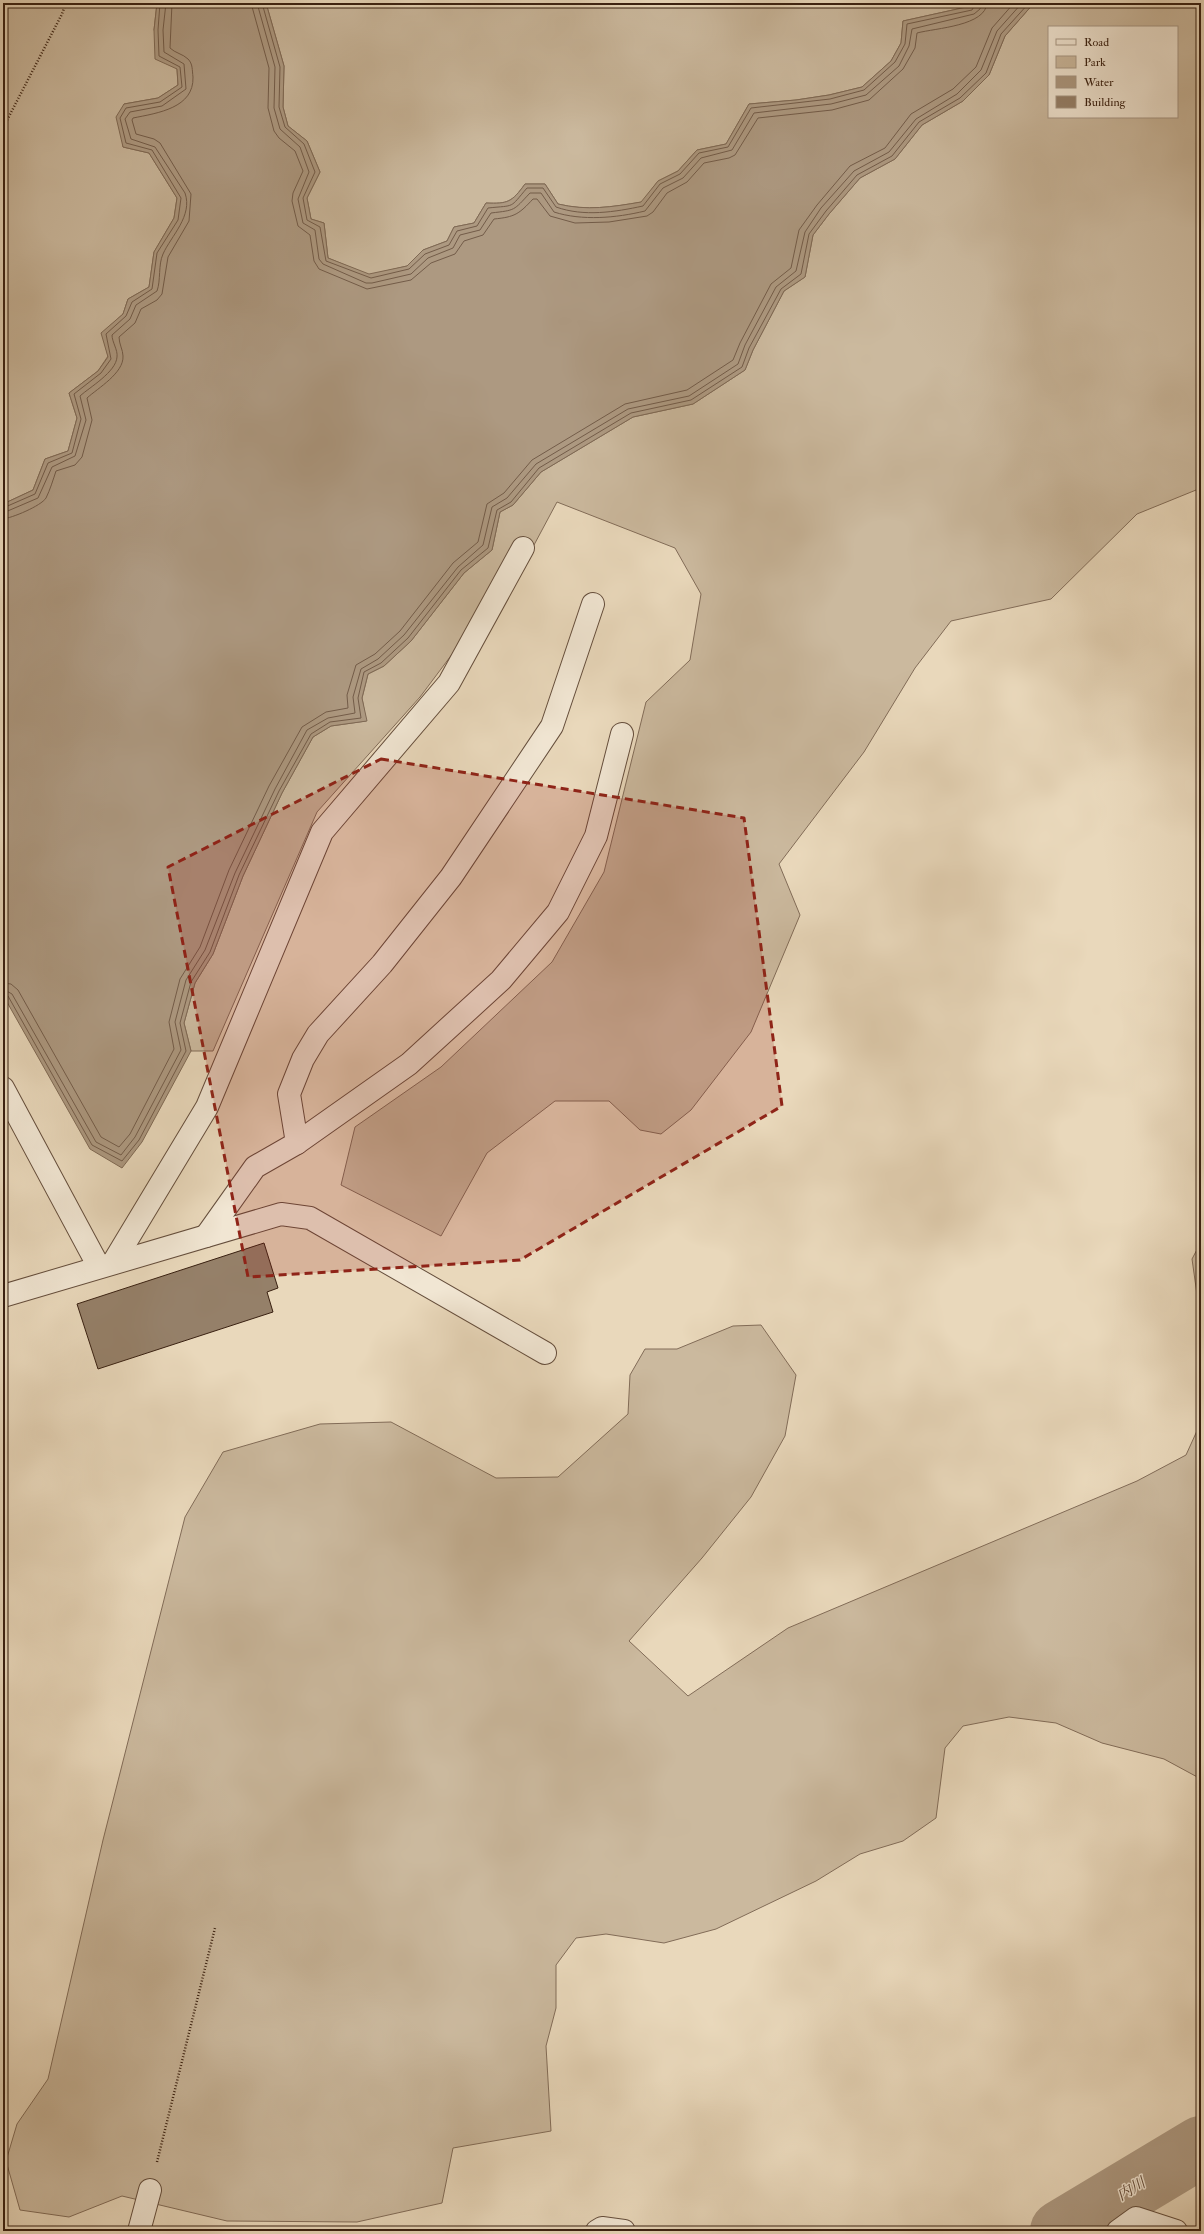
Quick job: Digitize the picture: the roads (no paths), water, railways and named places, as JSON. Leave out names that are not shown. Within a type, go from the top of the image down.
[{"type":"street","points":[[106,1265],[208,1107],[322,832],[449,683],[523,548]]},
{"type":"street","points":[[297,1143],[289,1094],[303,1058],[318,1034],[382,964],[451,877],[552,726],[593,604]]},
{"type":"street","points":[[206,1236],[255,1167],[297,1143],[408,1064],[501,980],[558,912],[596,836],[622,734]]},
{"type":"street","points":[[3,1088],[106,1265]]},
{"type":"street","points":[[3,1296],[281,1214],[310,1218],[545,1353]]},
{"type":"street","points":[[139,2231],[150,2190]]},
{"type":"street","points":[[1118,2231],[1136,2218],[1176,2231]]},
{"type":"street","points":[[597,2231],[602,2228],[624,2231]]},
{"type":"water","points":[[157,3],[266,3],[284,66],[283,107],[288,126],[307,141],[320,172],[307,198],[311,219],[324,223],[328,258],[369,274],[407,266],[423,250],[447,241],[454,227],[474,223],[486,203],[500,203],[509,201],[517,195],[525,184],[545,184],[558,204],[569,206],[600,208],[641,202],[658,181],[678,171],[697,150],[726,144],[749,104],[796,100],[829,95],[862,87],[891,61],[901,43],[903,21],[971,6],[974,3],[1034,3],[1005,36],[989,75],[963,101],[922,125],[895,159],[860,178],[829,214],[813,235],[805,277],[784,291],[753,350],[745,370],[693,404],[633,417],[541,472],[513,505],[500,512],[492,550],[464,573],[411,641],[384,666],[368,674],[362,698],[367,721],[331,726],[313,737],[282,793],[243,876],[213,954],[195,983],[184,1023],[191,1051],[142,1142],[122,1168],[90,1149],[3,995],[3,504],[33,490],[45,459],[68,451],[77,418],[69,393],[98,371],[108,357],[101,333],[123,314],[128,299],[149,287],[154,252],[174,218],[177,198],[149,153],[123,147],[116,117],[124,104],[158,98],[178,85],[177,69],[155,59],[154,30]]},
{"type":"waterway","name":"内川","points":[[1061,2231],[1201,2147]]}]
